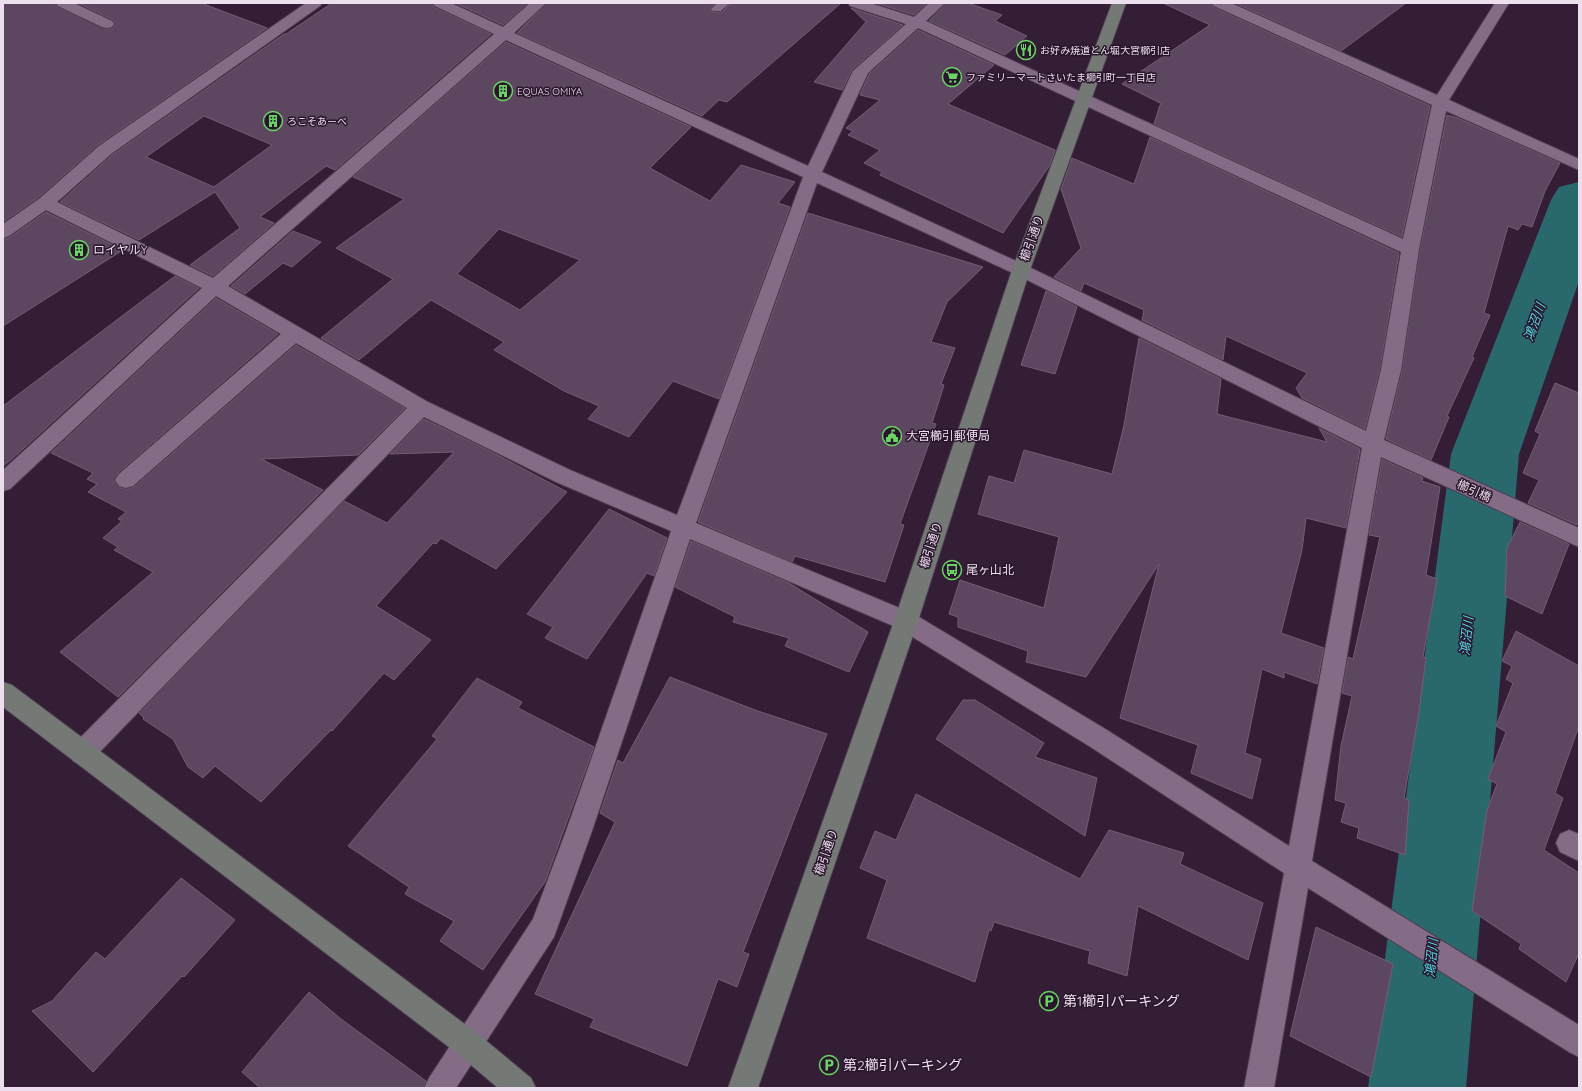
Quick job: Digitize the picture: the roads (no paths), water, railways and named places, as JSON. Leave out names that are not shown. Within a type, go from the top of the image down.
[{"type":"street","points":[[63,3],[90,9],[107,24]]},
{"type":"street","points":[[3,232],[45,203],[105,150],[315,3]]},
{"type":"street","name":"櫛引橋","points":[[440,3],[1021,270],[1373,444],[1579,538]]},
{"type":"street","points":[[3,483],[215,287],[539,3]]},
{"type":"street","points":[[855,3],[916,22],[1410,249]]},
{"type":"street","points":[[439,1088],[544,927],[580,830],[683,528],[812,175],[861,71],[938,3]]},
{"type":"street","name":"櫛引通り","points":[[743,1088],[906,621],[1021,270],[1119,3]]},
{"type":"street","points":[[1220,3],[1576,164]]},
{"type":"street","points":[[1260,1088],[1373,444],[1391,370],[1410,249],[1440,102],[1502,3]]},
{"type":"street","points":[[45,203],[215,287],[421,407],[563,476],[906,621],[1098,738],[1298,867],[1579,1042]]},
{"type":"street","points":[[126,480],[295,333]]},
{"type":"street","points":[[82,753],[421,407]]},
{"type":"street","points":[[3,693],[468,1044],[521,1088]]},
{"type":"waterway","name":"鴻沼川","points":[[1417,1088],[1485,454],[1579,200]]},
{"type":"place","name":"お好み焼道とん堀大宮櫛引店","points":[[1026,50]]},
{"type":"place","name":"ファミリーマートさいたま櫛引町一丁目店","points":[[952,77]]},
{"type":"place","name":"EQUAS OMIYA","points":[[503,91]]},
{"type":"place","name":"ろこそあーべ","points":[[273,121]]},
{"type":"place","name":"ロイヤルY","points":[[79,250]]},
{"type":"place","name":"大宮櫛引郵便局","points":[[892,436]]},
{"type":"place","name":"尾ヶ山北","points":[[952,570]]},
{"type":"place","name":"第1櫛引パーキング","points":[[1049,1001]]},
{"type":"place","name":"第2櫛引パーキング","points":[[829,1065]]}]
